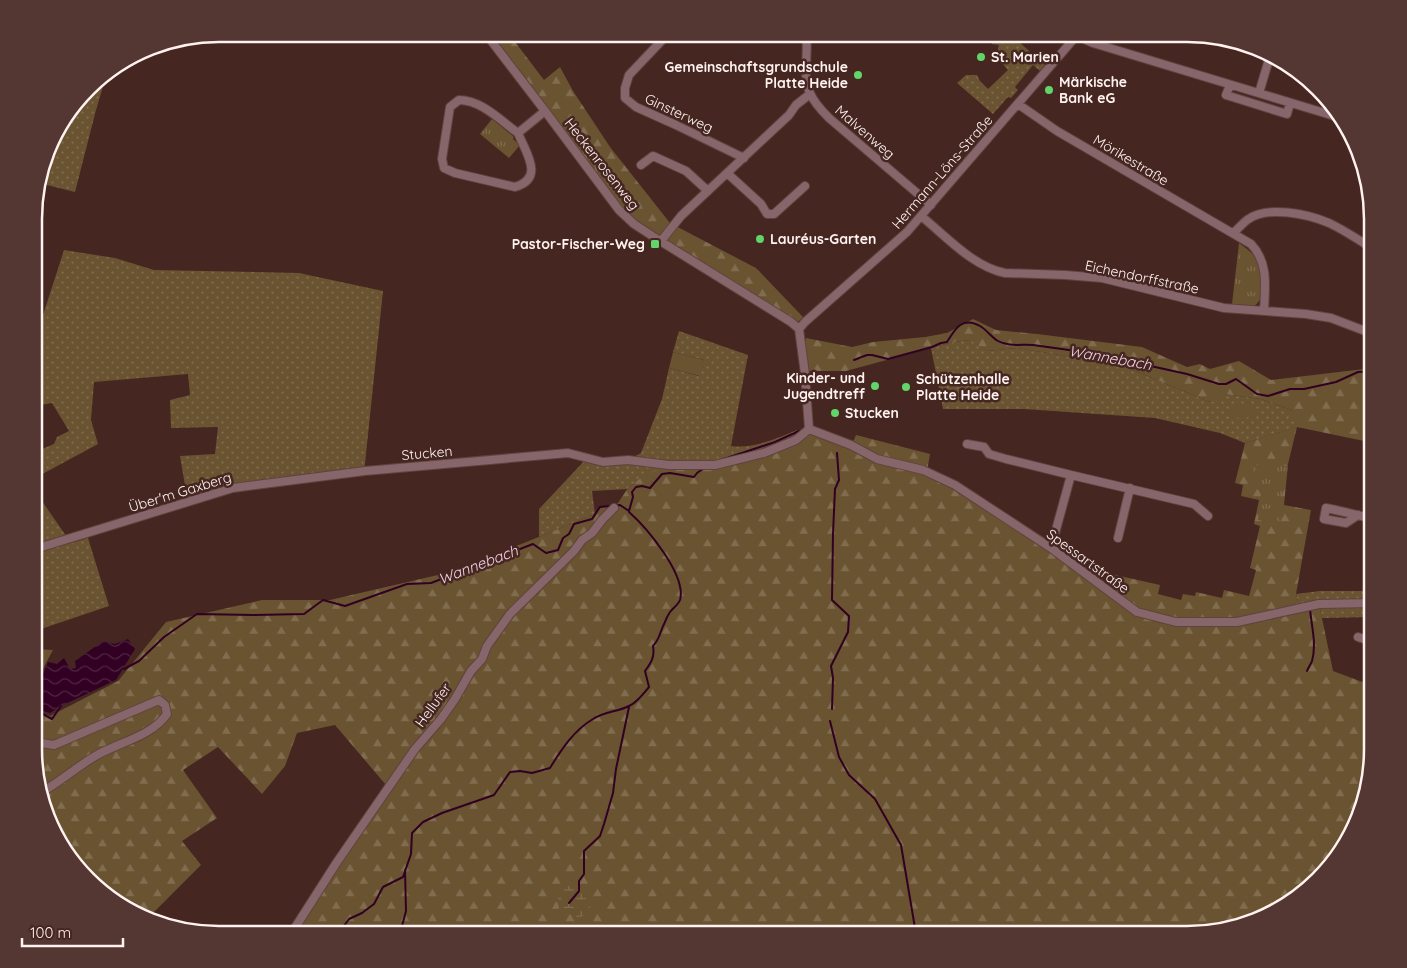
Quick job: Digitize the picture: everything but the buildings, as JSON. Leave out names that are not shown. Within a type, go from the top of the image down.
[{"type":"street","name":"Heckenrosenweg","points":[[492,42],[619,210],[634,224],[661,242],[791,322],[799,329]]},
{"type":"street","name":"Ginsterweg","points":[[660,42],[629,75],[625,88],[625,98],[636,107],[744,158]]},
{"type":"street","name":"Malvenweg","points":[[807,43],[807,83],[810,94],[815,102],[829,118],[931,205]]},
{"type":"street","name":"Hermann-Löns-Straße","points":[[799,329],[901,238],[1071,43]]},
{"type":"street","points":[[1093,43],[1330,115]]},
{"type":"street","points":[[1259,93],[1268,62]]},
{"type":"street","points":[[1230,85],[1226,96],[1287,114],[1290,103]]},
{"type":"street","points":[[661,242],[681,216],[789,115],[796,105],[810,94]]},
{"type":"street","points":[[459,100],[467,100],[481,106],[518,133],[532,167],[531,177],[524,184],[514,187],[455,173],[444,168],[442,159],[450,107],[459,100]]},
{"type":"street","name":"Mörikestraße","points":[[1018,104],[1057,131],[1251,244],[1261,258],[1265,275],[1264,311]]},
{"type":"street","points":[[518,133],[545,111]]},
{"type":"street","points":[[641,165],[653,156],[686,171],[708,191]]},
{"type":"street","points":[[727,173],[761,204],[767,214],[774,214],[805,186]]},
{"type":"street","points":[[1233,233],[1248,219],[1263,213],[1282,212],[1309,216],[1331,224],[1364,243]]},
{"type":"street","name":"Eichendorffstraße","points":[[921,216],[971,258],[996,272],[1102,278],[1224,308],[1306,314],[1331,318],[1364,331]]},
{"type":"street","points":[[799,329],[806,374],[809,429]]},
{"type":"street","name":"Stucken","points":[[365,472],[568,453],[603,462],[628,460],[669,465],[715,465],[764,454],[796,440],[809,429]]},
{"type":"street","name":"Spessartstraße","points":[[809,429],[851,445],[877,458],[923,470],[956,485],[1051,548],[1137,612],[1176,622],[1238,622],[1319,604],[1364,603]]},
{"type":"street","points":[[968,444],[984,448],[989,454],[1194,504],[1208,516]]},
{"type":"street","name":"Über'm Gaxberg","points":[[43,547],[233,488],[365,472]]},
{"type":"street","points":[[1051,548],[1071,475]]},
{"type":"street","points":[[1118,538],[1130,488]]},
{"type":"street","name":"Hellufer","points":[[297,925],[342,854],[415,749],[441,719],[455,699],[471,671],[482,659],[487,646],[510,614],[574,552],[582,540],[592,533],[614,508]]},
{"type":"street","points":[[1358,516],[1364,517]]},
{"type":"street","points":[[1358,637],[1364,639]]},
{"type":"street","points":[[43,743],[54,745],[159,700],[165,704],[167,714],[161,723],[97,755],[47,788]]},
{"type":"green space","points":[[495,42],[515,42],[544,80],[560,67],[573,91],[610,147],[670,223],[756,268],[803,317],[798,322],[643,226],[621,208]]},
{"type":"green space","points":[[1020,43],[1045,65],[1040,71],[1033,65],[1015,87],[1018,90],[1011,98],[1008,97],[993,114],[957,83],[966,75],[977,75],[988,89],[1008,70],[996,56],[999,45],[992,44]]},
{"type":"green space","points":[[103,86],[96,110],[75,192],[46,185],[49,173],[56,152],[72,121]]},
{"type":"green space","points":[[492,119],[514,137],[513,139],[520,145],[509,158],[480,134]]},
{"type":"green space","points":[[1239,243],[1256,258],[1262,269],[1261,297],[1254,306],[1232,304]]},
{"type":"green space","points":[[64,250],[115,258],[154,270],[299,273],[383,291],[364,473],[233,489],[188,503],[180,456],[215,454],[218,427],[171,428],[170,400],[190,395],[188,374],[94,382],[91,420],[98,444],[42,474],[42,449],[54,444],[57,437],[69,431],[52,403],[42,405],[42,318]]},
{"type":"green space","points":[[973,319],[996,330],[1142,347],[1187,367],[1200,364],[1210,369],[1239,361],[1271,380],[1364,369],[1364,441],[1297,427],[1288,464],[1284,505],[1311,510],[1296,594],[1300,609],[1319,604],[1333,671],[1364,683],[1363,772],[1355,806],[1335,847],[1313,874],[1276,902],[1234,919],[1188,926],[292,925],[386,785],[335,725],[297,733],[285,766],[262,794],[218,747],[183,770],[217,818],[182,841],[201,865],[153,913],[121,896],[103,882],[86,865],[66,837],[52,806],[46,783],[43,760],[43,714],[50,716],[118,681],[166,622],[262,600],[330,600],[455,571],[595,514],[600,507],[614,506],[628,488],[638,480],[669,465],[715,465],[764,453],[809,429],[851,447],[856,435],[930,454],[927,472],[955,485],[1104,586],[1111,574],[1160,585],[1158,594],[1181,600],[1183,594],[1195,596],[1196,592],[1222,598],[1224,590],[1249,596],[1256,570],[1250,568],[1260,526],[1254,524],[1259,500],[1241,496],[1243,485],[1235,483],[1245,443],[1296,427],[1291,410],[1261,399],[1224,394],[1220,402],[1210,402],[1121,365],[1017,348],[987,351],[970,340],[953,342],[846,371],[808,371],[804,345],[806,338],[852,347],[873,342],[947,333]]},
{"type":"green space","points":[[679,331],[748,355],[731,446],[740,447],[757,444],[797,430],[799,434],[795,438],[715,465],[638,480],[627,489],[592,491],[595,514],[539,537],[539,509],[587,458],[628,460],[641,453],[662,399],[669,368],[699,376],[704,360],[673,352]]},
{"type":"green space","points":[[971,340],[987,351],[1017,348],[1121,365],[1210,402],[1224,394],[1261,399],[1291,410],[1297,427],[1245,443],[1220,433],[1155,418],[1024,409],[943,409],[931,348],[953,342]]},
{"type":"green space","points":[[673,352],[704,360],[700,376],[669,368]]},
{"type":"green space","points":[[1230,405],[1254,405],[1255,417],[1230,418]]},
{"type":"green space","points":[[1251,465],[1287,466],[1280,523],[1258,520],[1261,494]]},
{"type":"green space","points":[[43,502],[71,543],[88,538],[109,606],[43,628]]},
{"type":"green space","points":[[1320,591],[1364,591],[1364,617],[1322,618],[1319,604],[1300,609],[1296,594]]},
{"type":"green space","points":[[43,649],[53,650],[43,670]]},
{"type":"green space","points":[[567,885],[583,894],[591,906],[585,915],[578,918],[559,909],[557,892]]},
{"type":"water","points":[[128,639],[135,649],[116,680],[50,713],[43,711],[43,675],[48,662],[57,664],[64,658],[70,669],[76,668],[75,661],[103,641],[115,644]]},
{"type":"waterway","name":"Wannebach","points":[[854,360],[867,355],[888,359],[932,347],[947,342],[960,325],[968,322],[980,326],[996,339],[1006,344],[1033,345],[1134,359],[1146,365],[1187,374],[1219,384],[1226,384],[1236,379],[1257,394],[1268,396],[1290,389],[1304,389],[1336,382],[1358,372],[1364,372]]},
{"type":"waterway","name":"Wannebach","points":[[715,462],[775,442],[799,431]]},
{"type":"waterway","points":[[832,709],[833,678],[831,666],[848,632],[849,616],[832,600],[835,489],[839,480],[837,453]]},
{"type":"waterway","name":"Wannebach","points":[[124,669],[139,661],[164,637],[197,614],[304,614],[323,600],[345,606],[407,584],[431,583],[533,544],[546,553],[558,550],[563,538],[569,534],[574,524],[592,519],[600,507],[620,505],[629,511],[633,497],[632,492],[636,487],[650,488],[662,474],[670,473],[694,477],[704,468]]},
{"type":"waterway","points":[[344,925],[349,919],[362,913],[374,904],[383,887],[403,877],[411,854],[412,833],[423,822],[442,813],[494,795],[510,772],[532,773],[550,768],[568,741],[586,724],[602,714],[632,705],[649,687],[645,671],[652,660],[653,646],[659,638],[669,614],[680,600],[681,590],[664,552],[629,512]]},
{"type":"waterway","points":[[1307,671],[1312,661],[1314,648],[1310,608]]},
{"type":"waterway","name":"Wannebach","points":[[43,714],[52,719],[61,706]]},
{"type":"waterway","points":[[569,903],[579,891],[579,881],[584,874],[584,851],[600,836],[604,824],[613,793],[629,707]]},
{"type":"waterway","points":[[830,721],[839,757],[849,775],[875,799],[901,845],[915,926]]},
{"type":"waterway","points":[[402,925],[406,911],[405,870]]},
{"type":"place","name":"St. Marien","points":[[981,57]]},
{"type":"place","name":"Gemeinschaftsgrundschule Platte Heide","points":[[858,75]]},
{"type":"place","name":"Märkische Bank eG","points":[[1049,90]]},
{"type":"place","name":"Lauréus-Garten","points":[[760,239]]},
{"type":"place","name":"Pastor-Fischer-Weg","points":[[655,244]]},
{"type":"place","name":"Kinder- und Jugendtreff","points":[[875,386]]},
{"type":"place","name":"Schützenhalle Platte Heide","points":[[906,387]]},
{"type":"place","name":"Stucken","points":[[835,413]]}]
